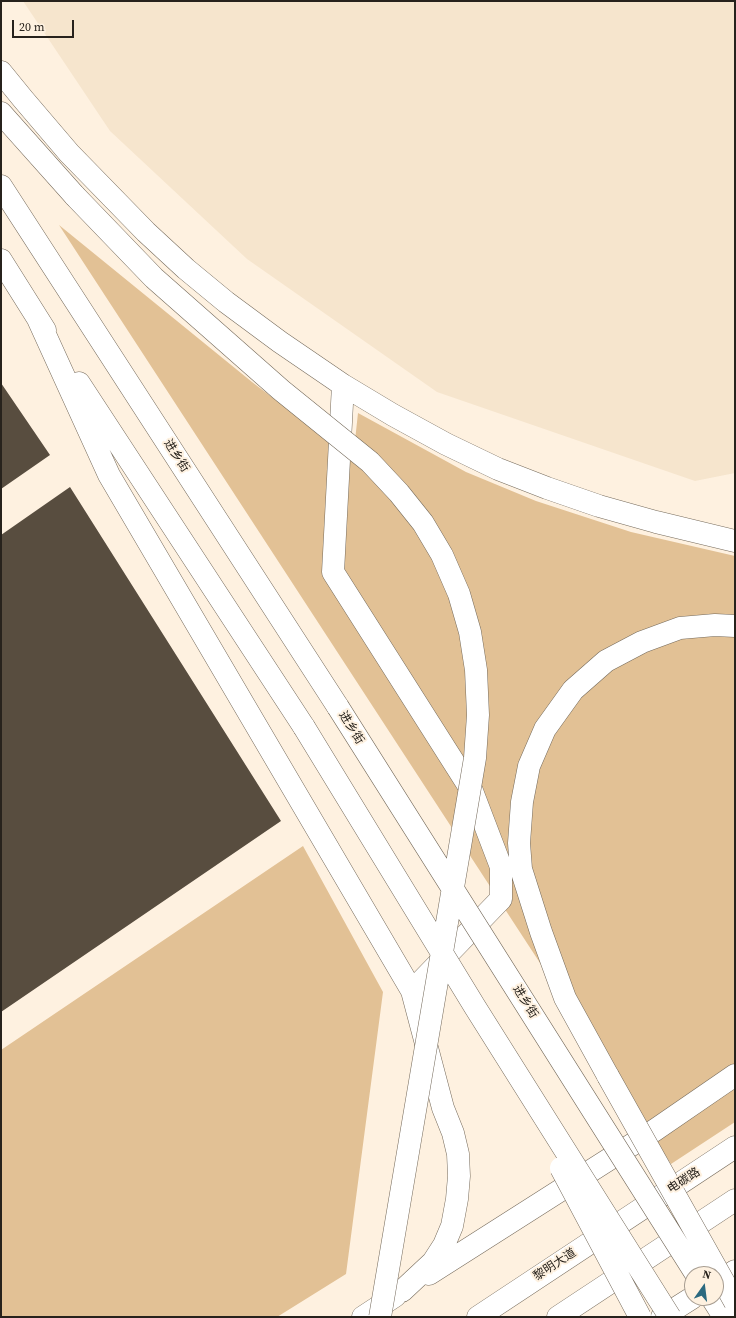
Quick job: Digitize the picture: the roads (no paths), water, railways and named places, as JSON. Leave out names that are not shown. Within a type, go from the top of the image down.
[{"type":"highway","points":[[1,72],[69,153],[146,232],[186,269],[226,302],[280,342],[343,385],[446,444],[498,469],[600,506],[656,522],[735,541]]},
{"type":"highway","points":[[1,113],[75,196],[154,278],[281,390],[370,462],[399,493],[423,523],[442,555],[459,594],[470,632],[476,670],[478,715],[475,758],[380,1317]]},
{"type":"highway","name":"进乡街","points":[[1,186],[338,707],[691,1266]]},
{"type":"highway","points":[[1,260],[304,727],[475,1007],[670,1317]]},
{"type":"highway","points":[[38,319],[109,475],[412,991],[443,1108],[453,1133],[458,1154],[459,1176],[457,1199],[452,1226],[444,1245],[433,1262],[402,1291]]},
{"type":"highway","points":[[343,385],[333,572],[472,791],[501,867],[500,899],[412,991]]},
{"type":"highway","points":[[735,626],[715,625],[680,628],[642,642],[606,661],[573,690],[545,729],[529,766],[522,802],[519,843],[522,869],[541,932],[565,998],[735,1302]]},
{"type":"highway","points":[[475,1007],[640,1317]]},
{"type":"highway","points":[[363,1317],[655,1130],[735,1075]]},
{"type":"highway","name":"电碳路","points":[[633,1214],[735,1147]]},
{"type":"highway","points":[[558,1317],[735,1200]]},
{"type":"highway","name":"黎明大道","points":[[478,1317],[633,1214]]},
{"type":"highway","points":[[724,1278],[735,1271]]},
{"type":"highway","points":[[662,1317],[684,1303]]},
{"type":"highway","points":[[717,1306],[724,1317]]}]
